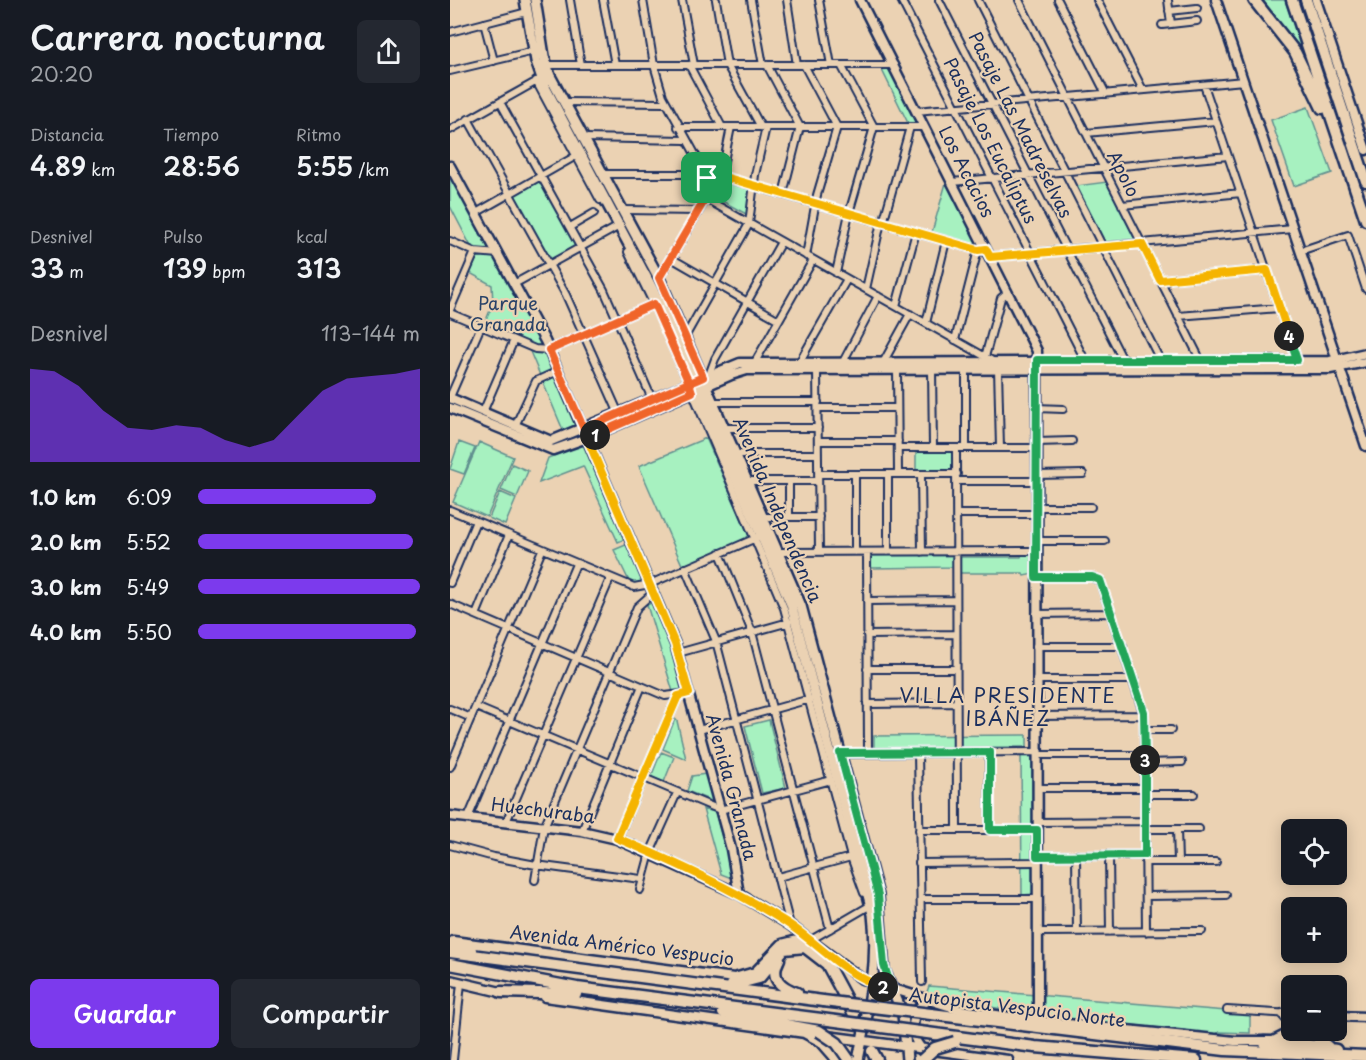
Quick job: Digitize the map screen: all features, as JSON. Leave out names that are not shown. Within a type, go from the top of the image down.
[{"type":"highway","points":[[1254,0],[1295,52],[1340,143]]},
{"type":"highway","points":[[1292,0],[1366,220]]},
{"type":"highway","points":[[1306,0],[1366,181]]},
{"type":"highway","points":[[450,942],[495,957]]},
{"type":"highway","points":[[707,986],[738,985],[754,980],[766,971],[781,951],[800,946],[812,951],[827,964],[853,1015],[830,975],[816,959],[801,951],[784,954],[775,969],[778,982],[786,989],[821,1001]]},
{"type":"highway","name":"Autopista Vespucio Norte","points":[[450,952],[821,1001],[1225,1050],[1366,1055]]},
{"type":"highway","name":"Autopista Vespucio Norte","points":[[450,964],[501,976],[622,995],[977,1040],[1077,1051],[1196,1060]]},
{"type":"highway","points":[[501,992],[622,995]]},
{"type":"highway","points":[[686,1002],[743,1018],[819,1031],[837,1043],[849,1060]]},
{"type":"highway","points":[[923,1060],[935,1048],[955,1042],[977,1040]]},
{"type":"highway","points":[[1321,1041],[1331,1049]]},
{"type":"highway","points":[[1264,1042],[1366,1055]]},
{"type":"main road","name":"Avenida Independencia","points":[[525,0],[539,80],[659,301],[699,383],[795,615],[871,905],[875,941],[873,983],[858,1060]]},
{"type":"main road","name":"Avenida Independencia","points":[[535,0],[546,65],[563,102],[624,210],[659,278],[685,337],[699,383],[713,402],[725,428],[804,615],[878,895],[884,965],[913,1047],[907,1060]]},
{"type":"main road","name":"Los Acacios","points":[[860,0],[985,252],[1037,350],[1038,1021]]},
{"type":"main road","points":[[1216,0],[1366,446]]},
{"type":"main road","points":[[1316,0],[1366,150]]},
{"type":"main road","name":"Avenida Granada","points":[[450,166],[549,350],[678,653],[740,894]]},
{"type":"main road","points":[[699,383],[743,371],[998,368],[1085,360],[1201,361],[1229,365],[1297,360],[1338,364],[1366,353]]},
{"type":"main road","points":[[450,398],[551,441],[699,383],[735,364],[755,362],[988,358],[1036,364],[1229,365],[1366,362]]},
{"type":"main road","points":[[450,408],[549,450],[561,449],[587,438],[648,404]]},
{"type":"main road","name":"Huechuraba","points":[[450,816],[582,831],[617,838],[740,894],[790,925],[810,941]]},
{"type":"main road","points":[[787,941],[790,937],[790,925]]},
{"type":"main road","points":[[787,941],[810,941],[854,975],[892,990],[961,1010],[1038,1021],[1264,1042],[1281,1036]]},
{"type":"main road","name":"Avenida Américo Vespucio","points":[[450,942],[734,978],[754,972],[774,950],[787,941]]},
{"type":"main road","points":[[450,980],[501,992],[1008,1060]]},
{"type":"main road","points":[[871,997],[882,991],[892,990]]},
{"type":"main road","points":[[913,1047],[918,1008],[927,1001]]},
{"type":"main road","points":[[1347,1016],[1366,1017]]},
{"type":"main road","points":[[804,1033],[821,1042],[835,1059]]},
{"type":"main road","points":[[835,1059],[838,1045],[847,1038]]},
{"type":"main road","points":[[913,1047],[923,1060]]},
{"type":"main road","points":[[940,1060],[960,1054]]},
{"type":"street","points":[[570,0],[581,65]]},
{"type":"street","points":[[603,0],[615,65]]},
{"type":"street","points":[[643,0],[654,65],[665,103],[706,174],[709,188],[706,199],[659,278]]},
{"type":"street","points":[[682,0],[691,65],[722,127]]},
{"type":"street","points":[[685,337],[749,224],[753,185],[764,127],[727,65],[716,0]]},
{"type":"street","points":[[751,0],[765,65],[800,127],[783,194]]},
{"type":"street","points":[[787,0],[801,65],[837,127],[816,203],[806,256]]},
{"type":"street","points":[[819,0],[831,65]]},
{"type":"street","name":"Pasaje Los Eucaliptus","points":[[901,0],[1085,360]]},
{"type":"street","name":"Pasaje Las Madreselvas","points":[[939,0],[1123,360]]},
{"type":"street","points":[[978,0],[1160,360]]},
{"type":"street","name":"Apolo","points":[[1019,0],[1201,361]]},
{"type":"street","points":[[1058,0],[1106,94]]},
{"type":"street","points":[[1097,0],[1143,90]]},
{"type":"street","points":[[1168,0],[1171,24]]},
{"type":"street","points":[[1169,11],[1197,8]]},
{"type":"street","points":[[450,32],[527,12]]},
{"type":"street","points":[[1162,25],[1197,21]]},
{"type":"street","points":[[484,23],[494,61]]},
{"type":"street","points":[[450,71],[534,51]]},
{"type":"street","points":[[546,65],[894,65]]},
{"type":"street","points":[[836,273],[849,213],[874,127],[841,65]]},
{"type":"street","points":[[450,130],[539,80]]},
{"type":"street","name":"Avenida Independencia","points":[[539,80],[576,156],[618,227],[654,304],[699,383],[789,622],[851,857],[871,905]]},
{"type":"street","points":[[916,111],[1244,81]]},
{"type":"street","points":[[1204,85],[1297,360]]},
{"type":"street","points":[[500,102],[581,247],[618,320],[648,404]]},
{"type":"street","points":[[563,102],[665,103]]},
{"type":"street","points":[[468,119],[549,264],[585,334],[619,414]]},
{"type":"street","points":[[1086,133],[1216,121]]},
{"type":"street","points":[[678,127],[924,127]]},
{"type":"street","points":[[721,176],[731,127]]},
{"type":"street","points":[[866,289],[882,222],[910,127]]},
{"type":"street","points":[[584,138],[685,140]]},
{"type":"street","points":[[476,213],[576,156]]},
{"type":"street","points":[[952,182],[1228,156]]},
{"type":"street","points":[[604,174],[721,176],[985,252],[1030,253],[1293,229]]},
{"type":"street","points":[[1122,205],[1241,193]]},
{"type":"street","points":[[706,199],[988,358],[1001,298],[1008,292]]},
{"type":"street","points":[[624,210],[699,211]]},
{"type":"street","points":[[570,227],[594,213]]},
{"type":"street","points":[[514,284],[618,227]]},
{"type":"street","points":[[896,306],[916,232]]},
{"type":"street","points":[[1300,251],[1348,235],[1366,289]]},
{"type":"street","points":[[926,323],[946,241]]},
{"type":"street","points":[[450,242],[474,252],[498,254]]},
{"type":"street","points":[[699,383],[781,242]]},
{"type":"street","points":[[474,252],[450,311],[535,349],[549,350],[654,304]]},
{"type":"street","points":[[955,340],[985,252]]},
{"type":"street","points":[[671,258],[779,320]]},
{"type":"street","points":[[755,362],[813,260]]},
{"type":"street","points":[[1160,280],[1267,270]]},
{"type":"street","points":[[800,361],[847,279]]},
{"type":"street","points":[[844,360],[878,296]]},
{"type":"street","points":[[1178,316],[1280,308]]},
{"type":"street","points":[[884,361],[910,314]]},
{"type":"street","points":[[450,398],[481,326]]},
{"type":"street","points":[[483,412],[514,340]]},
{"type":"street","points":[[998,368],[1000,448]]},
{"type":"street","points":[[897,369],[898,474]]},
{"type":"street","points":[[932,369],[933,448]]},
{"type":"street","points":[[966,369],[966,448]]},
{"type":"street","points":[[515,426],[536,381],[558,370]]},
{"type":"street","points":[[817,370],[819,552]]},
{"type":"street","points":[[713,402],[897,408]]},
{"type":"street","points":[[1038,408],[1063,408]]},
{"type":"street","points":[[725,428],[818,428]]},
{"type":"street","points":[[818,441],[898,444],[933,448],[1000,448],[1072,441]]},
{"type":"street","points":[[956,448],[957,830]]},
{"type":"street","points":[[736,454],[818,454]]},
{"type":"street","points":[[748,481],[789,481],[855,474],[1036,478],[1083,474]]},
{"type":"street","points":[[855,474],[855,552]]},
{"type":"street","points":[[888,474],[888,552]]},
{"type":"street","points":[[921,474],[922,552]]},
{"type":"street","points":[[789,481],[789,517]]},
{"type":"street","points":[[957,514],[1091,507]]},
{"type":"street","points":[[450,510],[610,579],[634,586],[652,588]]},
{"type":"street","points":[[763,517],[819,517]]},
{"type":"street","points":[[450,583],[476,521]]},
{"type":"street","points":[[476,615],[509,535]]},
{"type":"street","points":[[535,880],[544,827],[637,607],[652,588],[686,568],[756,538]]},
{"type":"street","points":[[1036,541],[1105,541]]},
{"type":"street","points":[[450,767],[542,550]]},
{"type":"street","points":[[778,552],[1036,551]]},
{"type":"street","points":[[867,552],[868,753]]},
{"type":"street","points":[[720,554],[752,632],[830,929]]},
{"type":"street","points":[[468,818],[576,564]]},
{"type":"street","points":[[686,568],[716,641],[790,925]]},
{"type":"street","points":[[1036,577],[1096,577],[1101,582],[1134,680],[1144,715],[1145,730],[1146,932]]},
{"type":"street","points":[[506,822],[610,579]]},
{"type":"street","points":[[867,601],[956,600]]},
{"type":"street","points":[[450,604],[665,696],[689,693]]},
{"type":"street","points":[[1036,614],[1111,613]]},
{"type":"street","points":[[678,653],[789,622]]},
{"type":"street","points":[[867,635],[956,634]]},
{"type":"street","points":[[1036,646],[1122,646]]},
{"type":"street","points":[[867,669],[956,669]]},
{"type":"street","points":[[1036,680],[1134,680]]},
{"type":"street","points":[[582,831],[642,686]]},
{"type":"street","points":[[617,838],[678,696]]},
{"type":"street","points":[[699,730],[810,699]]},
{"type":"street","points":[[867,704],[956,703]]},
{"type":"street","points":[[476,706],[720,810],[831,780]]},
{"type":"street","points":[[450,709],[471,718]]},
{"type":"street","points":[[1036,716],[1144,715]]},
{"type":"street","points":[[1145,730],[1171,730]]},
{"type":"street","points":[[840,753],[990,752],[1182,762]]},
{"type":"street","points":[[990,752],[990,830]]},
{"type":"street","points":[[918,753],[922,982]]},
{"type":"street","points":[[1037,788],[1194,794]]},
{"type":"street","points":[[640,890],[641,879],[650,853],[677,793]]},
{"type":"street","points":[[919,830],[1145,825],[1199,829]]},
{"type":"street","points":[[1177,829],[1178,862]]},
{"type":"street","points":[[450,844],[494,857],[536,865],[641,879]]},
{"type":"street","points":[[919,863],[1037,859],[1076,855],[1109,855],[1178,862],[1216,862]]},
{"type":"street","points":[[1076,855],[1077,932]]},
{"type":"street","points":[[1109,855],[1110,932]]},
{"type":"street","points":[[778,877],[851,857]]},
{"type":"street","points":[[1146,896],[1226,895]]},
{"type":"street","points":[[921,899],[1037,899]]},
{"type":"street","points":[[810,941],[871,905]]},
{"type":"street","points":[[1038,932],[1202,931]]},
{"type":"street","points":[[453,1060],[461,983]]},
{"type":"street","points":[[1227,1010],[1281,1014]]},
{"type":"green space","points":[[1258,0],[1285,0],[1309,70]]},
{"type":"green space","points":[[881,68],[892,69],[919,124],[908,123]]},
{"type":"green space","points":[[1308,107],[1332,173],[1294,186],[1271,120]]},
{"type":"green space","name":"Parque Granada","points":[[450,171],[530,315],[579,424],[563,430],[526,342],[484,325],[493,303],[492,285],[470,273],[477,258],[450,206]]},
{"type":"green space","points":[[718,177],[752,187],[748,215],[713,196]]},
{"type":"green space","points":[[541,180],[578,246],[550,261],[513,195]]},
{"type":"green space","points":[[1107,182],[1137,240],[1105,244],[1076,186]]},
{"type":"green space","points":[[946,183],[978,244],[977,246],[932,232]]},
{"type":"green space","points":[[706,438],[750,538],[683,567],[639,466]]},
{"type":"green space","points":[[459,442],[475,448],[464,474],[450,469]]},
{"type":"green space","points":[[479,442],[513,457],[487,517],[453,502]]},
{"type":"green space","points":[[585,443],[627,538],[618,542],[583,466],[539,483],[548,458]]},
{"type":"green space","points":[[916,449],[954,449],[954,472],[916,471]]},
{"type":"green space","points":[[512,464],[528,471],[517,497],[501,490]]},
{"type":"green space","points":[[500,492],[516,499],[505,525],[489,518]]},
{"type":"green space","points":[[628,544],[643,580],[638,584],[630,583],[614,550]]},
{"type":"green space","points":[[953,552],[954,567],[871,568],[871,553]]},
{"type":"green space","points":[[1022,553],[1033,553],[1034,574],[1024,576],[1023,573],[960,573],[960,557],[1021,557]]},
{"type":"green space","points":[[655,601],[687,691],[674,695],[647,605]]},
{"type":"green space","points":[[675,719],[677,721],[686,759],[663,749]]},
{"type":"green space","points":[[769,720],[786,788],[762,793],[745,726]]},
{"type":"green space","points":[[1027,735],[1027,747],[874,748],[874,736]]},
{"type":"green space","points":[[661,752],[674,757],[664,782],[651,777]]},
{"type":"green space","points":[[1021,756],[1033,756],[1035,894],[1022,895]]},
{"type":"green space","points":[[706,774],[714,802],[687,791],[692,776]]},
{"type":"green space","points":[[703,809],[715,812],[734,879],[721,874]]},
{"type":"green space","points":[[929,986],[1250,1013],[1250,1033],[1219,1032],[1216,1034],[1029,1014],[926,995]]},
{"type":"district","name":"VILLA PRESIDENTE IBÁÑEZ","points":[[1008,708]]},
{"type":"route","points":[[707,178],[706,174],[721,176],[978,250],[986,249],[990,257],[1142,244],[1160,280],[1267,270],[1297,360],[1037,360],[1036,577],[1096,577],[1101,582],[1145,718],[1145,855],[1037,856],[1037,830],[990,830],[990,752],[840,753],[878,895],[884,965],[892,990],[854,975],[790,925],[740,894],[617,838],[678,696],[689,693],[675,644],[587,438],[692,392],[689,383],[654,304],[549,350],[584,429],[684,385],[689,383],[694,381],[703,377],[659,278],[707,196],[709,188],[707,178]]}]
